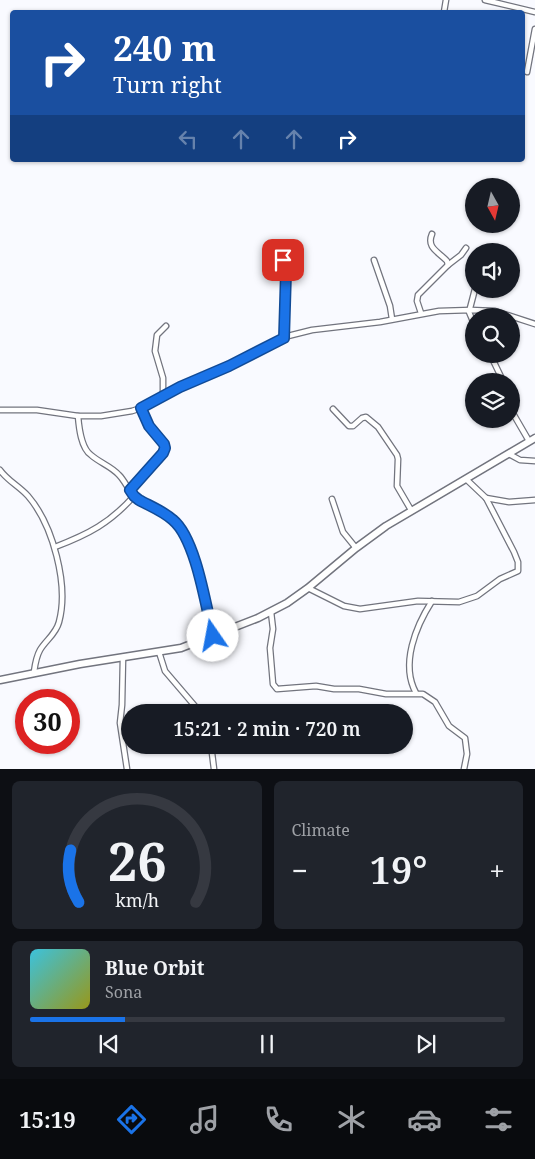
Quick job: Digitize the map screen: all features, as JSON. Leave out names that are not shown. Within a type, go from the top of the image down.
[{"type":"street","points":[[485,0],[535,12]]},
{"type":"street","points":[[527,72],[535,29]]},
{"type":"street","points":[[432,234],[430,244],[448,261],[448,265]]},
{"type":"street","points":[[422,314],[417,301],[418,295],[465,249]]},
{"type":"street","points":[[283,260],[286,272],[284,338]]},
{"type":"street","points":[[374,260],[390,306],[392,319]]},
{"type":"street","points":[[0,410],[37,410],[78,416],[101,416],[141,408],[284,338],[312,330],[422,314],[465,310]]},
{"type":"street","points":[[528,322],[535,316]]},
{"type":"street","points":[[520,319],[535,324]]},
{"type":"street","points":[[163,397],[163,378],[155,350],[157,335],[166,326]]},
{"type":"street","points":[[130,490],[163,453],[165,448],[164,444],[149,426],[141,408]]},
{"type":"street","points":[[333,409],[349,426],[353,426],[366,417],[378,427],[397,455],[398,486],[411,510]]},
{"type":"street","points":[[78,416],[86,450],[90,455],[106,463],[120,476],[134,496],[173,520],[181,529],[201,580],[213,636]]},
{"type":"street","points":[[0,680],[34,672],[181,648],[271,612],[287,604],[356,548],[411,510],[532,440],[520,423]]},
{"type":"street","points":[[509,454],[520,460],[535,461]]},
{"type":"street","points":[[0,470],[28,496],[44,523],[55,547],[61,589],[60,621],[54,633],[40,650],[34,672]]},
{"type":"street","points":[[308,588],[344,606],[360,609],[418,601],[459,602],[483,593],[500,579],[518,571],[518,562],[514,552],[486,498],[466,479]]},
{"type":"street","points":[[55,547],[105,524],[134,496]]},
{"type":"street","points":[[486,498],[509,502],[535,500]]},
{"type":"street","points":[[332,499],[343,532],[356,548]]},
{"type":"street","points":[[418,601],[425,612]]},
{"type":"street","points":[[416,693],[412,686],[410,675],[413,639],[432,601]]},
{"type":"street","points":[[271,612],[273,630],[270,648],[273,684],[277,689],[316,686],[334,689],[358,689],[386,694],[416,693],[430,697],[449,726],[465,738],[467,754],[464,769]]},
{"type":"street","points":[[159,652],[165,671],[193,704]]},
{"type":"street","points":[[123,657],[120,723],[126,769]]},
{"type":"street","points":[[407,694],[412,686]]},
{"type":"street","points":[[212,754],[214,769]]},
{"type":"route","points":[[213,636],[201,580],[181,529],[163,513],[139,500],[130,490],[163,453],[165,448],[164,444],[149,426],[141,408],[180,387],[229,366],[284,338],[286,272],[283,260]]}]
